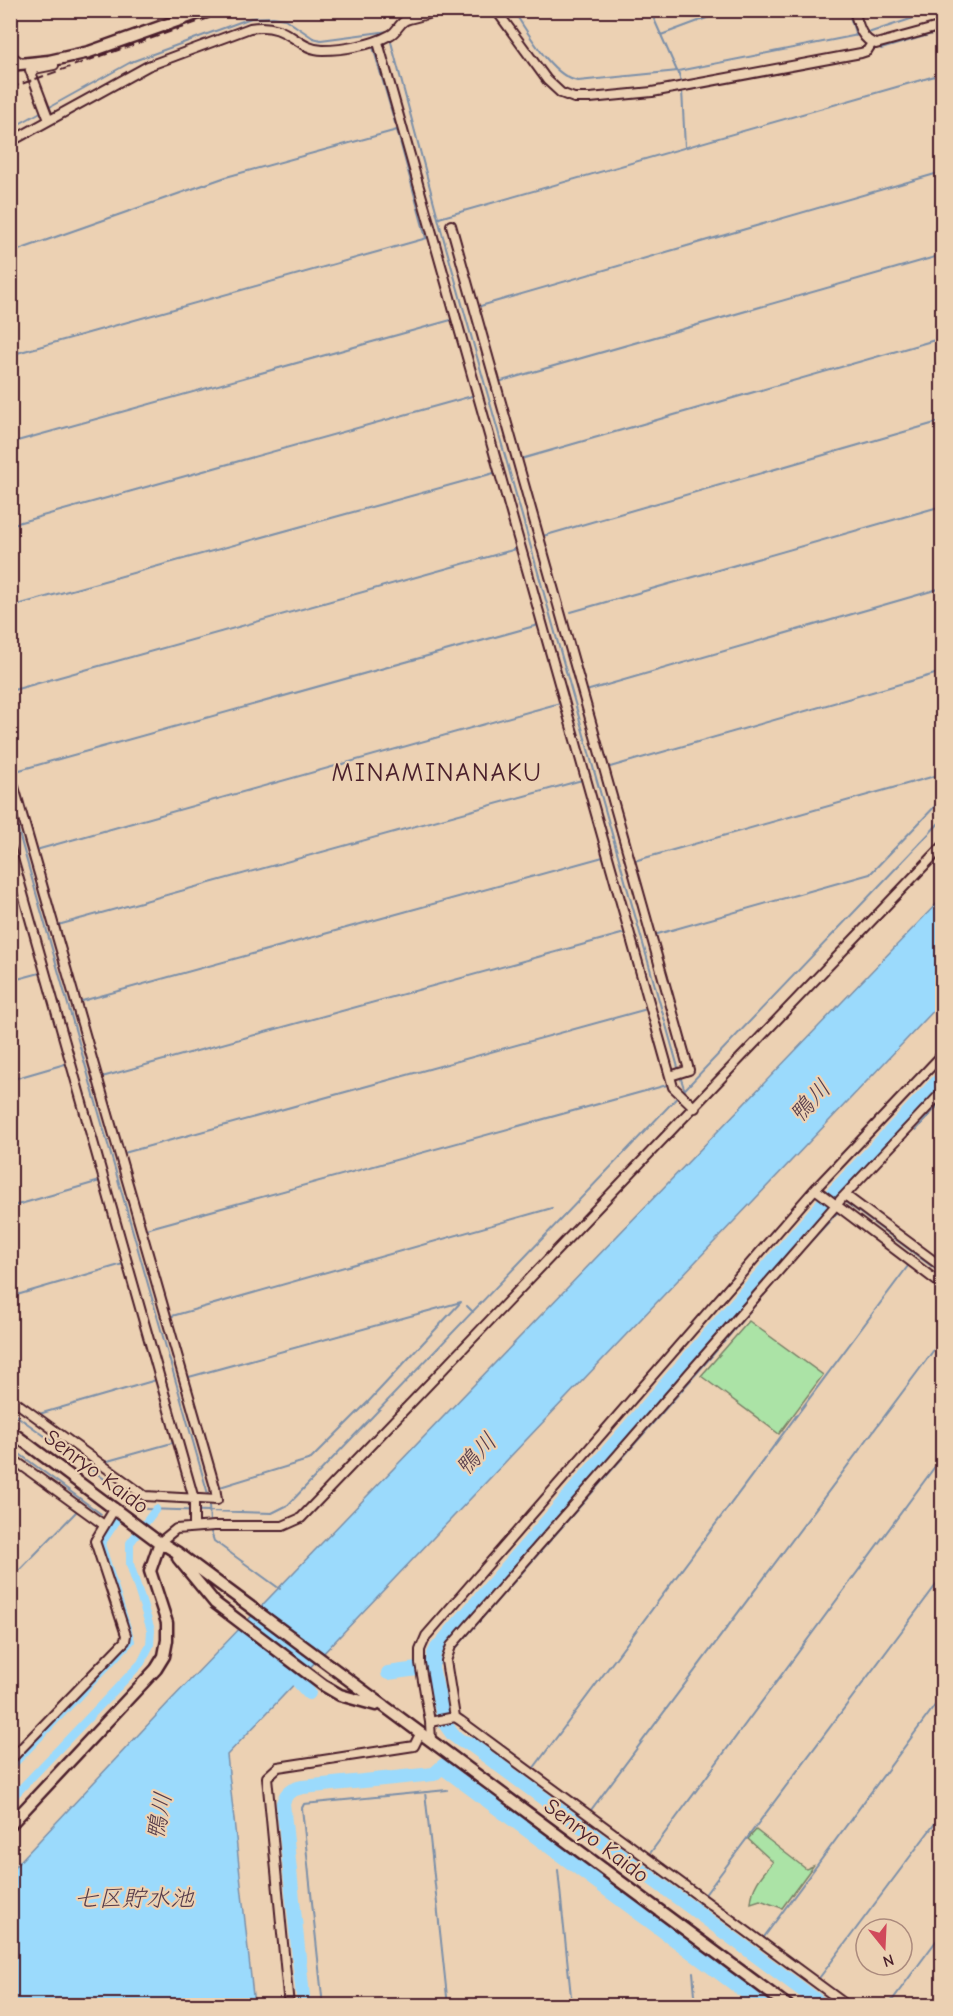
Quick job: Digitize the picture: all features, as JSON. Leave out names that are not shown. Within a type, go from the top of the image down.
[{"type":"street","points":[[10,55],[16,64],[72,56],[113,45],[208,10]]},
{"type":"street","points":[[10,142],[148,66],[250,28],[266,26],[280,29],[306,46],[322,50],[378,42],[393,34],[405,21],[442,10]]},
{"type":"street","points":[[496,10],[547,80],[561,93],[574,98],[601,98],[652,92],[818,63],[861,54],[867,51],[872,43]]},
{"type":"street","points":[[854,10],[860,30],[872,43],[883,44],[942,26]]},
{"type":"street","points":[[378,42],[677,1074],[675,1088],[693,1106]]},
{"type":"street","points":[[49,119],[30,70],[64,62],[72,56]]},
{"type":"street","points":[[451,225],[689,1070],[677,1074]]},
{"type":"street","points":[[10,773],[217,1500],[194,1501],[145,1496],[10,1398]]},
{"type":"street","points":[[10,1825],[156,1669],[164,1656],[167,1623],[150,1570],[160,1542],[176,1529],[194,1523],[211,1526],[283,1526],[301,1518],[942,847]]},
{"type":"street","points":[[10,848],[194,1501],[194,1523]]},
{"type":"street","points":[[431,1741],[434,1721],[420,1662],[420,1650],[426,1636],[815,1189],[942,1055]]},
{"type":"street","points":[[452,1718],[446,1660],[451,1646],[836,1199],[942,1092]]},
{"type":"street","points":[[815,1189],[836,1199],[942,1268]]},
{"type":"street","points":[[836,1199],[942,1285]]},
{"type":"street","name":"Senryo Kaido","points":[[10,1431],[788,2006]]},
{"type":"street","points":[[10,1457],[104,1525]]},
{"type":"street","points":[[10,1760],[125,1641],[126,1635],[95,1541],[115,1508]]},
{"type":"street","name":"Senryo Kaido","points":[[160,1542],[179,1559],[215,1603],[231,1617],[323,1685],[340,1695],[383,1707]]},
{"type":"street","points":[[434,1721],[452,1718],[848,2006]]},
{"type":"street","points":[[290,2006],[267,1777],[278,1767],[414,1746],[420,1734]]},
{"type":"green space","points":[[749,1321],[823,1375],[779,1434],[701,1376]]},
{"type":"green space","points":[[756,1830],[806,1869],[813,1866],[782,1908],[760,1900],[751,1903],[761,1876],[773,1862],[748,1839]]},
{"type":"water","points":[[942,898],[942,1002],[227,1755],[254,2005],[11,2005],[10,1872],[169,1702]]},
{"type":"waterway","points":[[513,10],[550,62],[568,78],[578,81],[678,71],[858,35]]},
{"type":"waterway","points":[[650,10],[677,71]]},
{"type":"waterway","points":[[661,35],[728,10]]},
{"type":"waterway","points":[[848,10],[856,36]]},
{"type":"waterway","points":[[868,33],[938,10]]},
{"type":"waterway","points":[[10,129],[131,62],[251,18],[285,19],[313,38],[321,40],[389,31],[399,21]]},
{"type":"waterway","points":[[881,49],[942,31]]},
{"type":"waterway","points":[[391,42],[442,233],[679,1071]]},
{"type":"waterway","points":[[373,47],[395,123]]},
{"type":"waterway","points":[[313,52],[321,54]]},
{"type":"waterway","points":[[678,71],[682,85]]},
{"type":"waterway","points":[[439,218],[942,74]]},
{"type":"waterway","points":[[682,90],[685,147]]},
{"type":"waterway","points":[[33,133],[78,109]]},
{"type":"waterway","points":[[10,253],[226,177],[397,130],[426,238]]},
{"type":"waterway","points":[[477,307],[942,172]]},
{"type":"waterway","points":[[10,355],[427,238]]},
{"type":"waterway","points":[[498,382],[942,255]]},
{"type":"waterway","points":[[10,443],[451,320]]},
{"type":"waterway","points":[[521,459],[942,338]]},
{"type":"waterway","points":[[10,525],[472,396]]},
{"type":"waterway","points":[[543,536],[942,421]]},
{"type":"waterway","points":[[10,607],[494,473]]},
{"type":"waterway","points":[[571,612],[942,506]]},
{"type":"waterway","points":[[10,691],[516,549]]},
{"type":"waterway","points":[[586,691],[942,588]]},
{"type":"waterway","points":[[16,771],[538,625]]},
{"type":"waterway","points":[[610,767],[942,672]]},
{"type":"waterway","points":[[36,850],[560,703]]},
{"type":"waterway","points":[[634,861],[942,774]]},
{"type":"waterway","points":[[58,925],[582,780]]},
{"type":"waterway","points":[[654,935],[870,874],[942,799]]},
{"type":"waterway","points":[[10,802],[208,1494]]},
{"type":"waterway","points":[[10,1411],[146,1509],[272,1513],[288,1505],[942,820]]},
{"type":"waterway","points":[[82,1001],[603,857]]},
{"type":"waterway","points":[[10,898],[19,895]]},
{"type":"waterway","points":[[102,1077],[625,933]]},
{"type":"waterway","points":[[10,981],[40,973]]},
{"type":"waterway","points":[[124,1153],[647,1009]]},
{"type":"waterway","points":[[10,1080],[65,1064]]},
{"type":"waterway","points":[[680,1076],[685,1091]]},
{"type":"waterway","points":[[824,2006],[470,1744],[453,1735],[445,1724],[432,1667],[437,1648],[824,1202],[942,1077]]},
{"type":"waterway","points":[[146,1229],[667,1085]]},
{"type":"waterway","points":[[916,1130],[942,1101]]},
{"type":"waterway","points":[[10,1207],[100,1181]]},
{"type":"waterway","points":[[833,1193],[839,1197]]},
{"type":"waterway","points":[[844,1201],[942,1274]]},
{"type":"waterway","points":[[172,1316],[552,1208]]},
{"type":"waterway","points":[[723,1343],[787,1267],[837,1213]]},
{"type":"waterway","points":[[10,1297],[123,1264]]},
{"type":"waterway","points":[[533,1769],[908,1266]]},
{"type":"waterway","points":[[189,1377],[461,1302]]},
{"type":"waterway","points":[[220,1487],[311,1459],[368,1402],[461,1302]]},
{"type":"waterway","points":[[467,1306],[473,1312]]},
{"type":"waterway","points":[[591,1810],[942,1339]]},
{"type":"waterway","points":[[456,1648],[717,1350]]},
{"type":"waterway","points":[[39,1414],[156,1380]]},
{"type":"waterway","points":[[104,1462],[172,1443]]},
{"type":"waterway","points":[[10,1447],[101,1514]]},
{"type":"waterway","points":[[651,1852],[942,1457]]},
{"type":"waterway","points":[[209,1505],[210,1524]]},
{"type":"waterway","points":[[10,1800],[141,1663],[150,1645],[151,1630],[130,1564],[130,1543],[156,1509]]},
{"type":"waterway","points":[[10,1580],[76,1512]]},
{"type":"waterway","points":[[10,1768],[131,1641],[101,1544],[115,1523],[113,1522]]},
{"type":"waterway","points":[[210,1529],[214,1541],[280,1589]]},
{"type":"waterway","points":[[704,1896],[942,1577]]},
{"type":"waterway","points":[[432,1667],[439,1664]]},
{"type":"waterway","points":[[388,1673],[432,1667]]},
{"type":"waterway","points":[[286,1668],[309,1693]]},
{"type":"waterway","points":[[764,1937],[942,1696]]},
{"type":"waterway","points":[[304,2006],[283,1803],[286,1796],[293,1790],[303,1787],[434,1774],[444,1765]]},
{"type":"waterway","points":[[442,1767],[764,2006]]},
{"type":"waterway","points":[[454,1781],[457,1778]]},
{"type":"waterway","points":[[522,1783],[525,1779]]},
{"type":"waterway","points":[[323,2006],[302,1808],[304,1804],[447,1790]]},
{"type":"waterway","points":[[425,1792],[448,2006]]},
{"type":"waterway","points":[[820,1977],[942,1814]]},
{"type":"waterway","points":[[558,1870],[572,2006]]},
{"type":"waterway","points":[[694,1910],[699,1903]]},
{"type":"waterway","points":[[888,2006],[942,1933]]},
{"type":"waterway","points":[[752,1952],[755,1949]]},
{"type":"waterway","points":[[693,1972],[696,2006]]},
{"type":"railway","points":[[10,88],[232,10]]},
{"type":"district","name":"MINAMINANAKU","points":[[437,772]]},
{"type":"water label","name":"鴨川","points":[[810,1101]]},
{"type":"water label","name":"鴨川","points":[[476,1454]]},
{"type":"water label","name":"鴨川","points":[[159,1816]]},
{"type":"water label","name":"七区貯水池","points":[[134,1898]]}]
